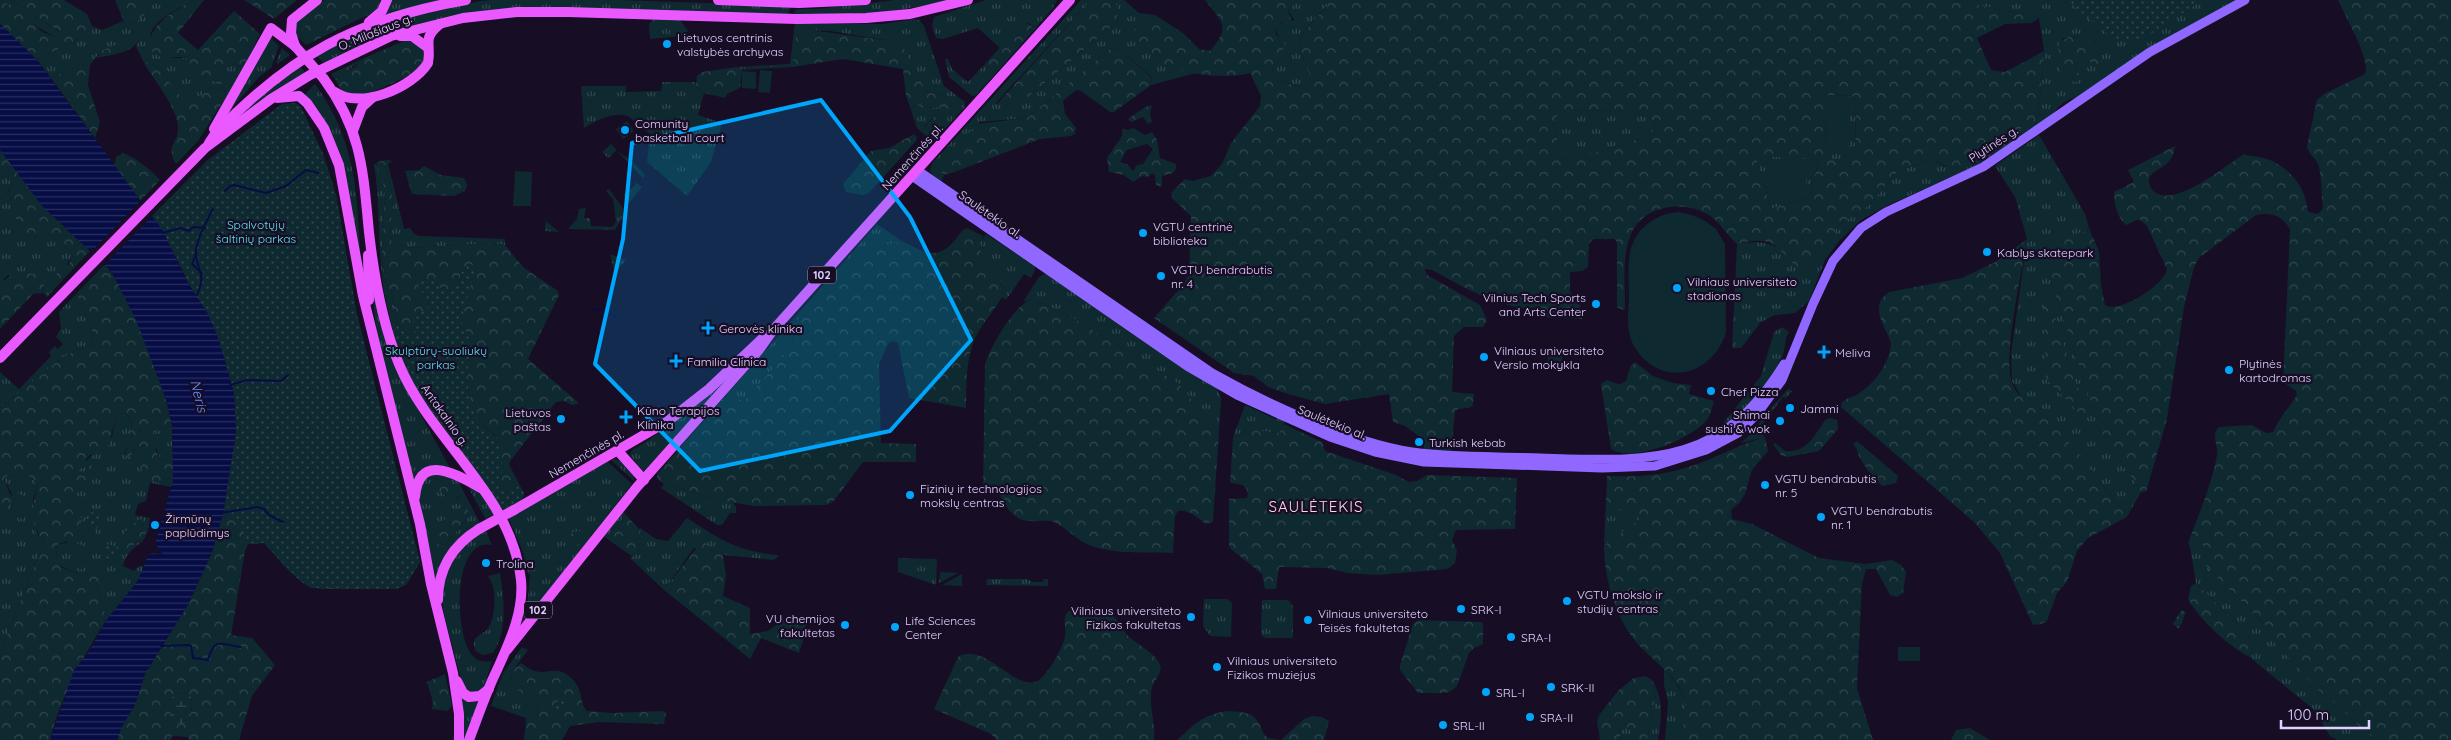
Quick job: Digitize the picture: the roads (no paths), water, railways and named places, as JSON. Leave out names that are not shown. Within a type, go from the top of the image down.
[{"type":"main road","points":[[295,46],[291,33],[292,20],[306,6],[317,0]]},
{"type":"main road","points":[[362,27],[382,11],[387,0]]},
{"type":"main road","name":"O. Milašiaus g.","points":[[0,358],[205,148],[224,125],[276,76],[317,50],[362,27],[417,10],[466,0]]},
{"type":"main road","points":[[718,0],[799,3],[866,0]]},
{"type":"main road","name":"O. Milašiaus g.","points":[[205,148],[271,99],[341,58],[391,36],[442,23],[484,15],[543,11],[797,19],[896,16],[968,0]]},
{"type":"main road","name":"Nemenčinės pl.","points":[[507,650],[644,480],[758,351],[773,330],[1070,0]]},
{"type":"main road","name":"Plytinės g.","points":[[1779,378],[1797,343],[1833,261],[1861,228],[1886,212],[1983,167],[2150,52],[2245,0]]},
{"type":"main road","points":[[797,19],[792,15],[791,10],[793,5],[799,3]]},
{"type":"main road","points":[[353,131],[362,108],[373,97],[418,74],[428,63],[427,47],[429,35],[442,23]]},
{"type":"main road","name":"Antakalnio g.","points":[[205,148],[271,28],[295,46],[324,79],[332,90],[353,131],[365,180],[369,231],[380,301],[399,364],[421,406],[482,488],[504,526],[520,575],[519,609],[507,650],[496,670],[469,740]]},
{"type":"main road","points":[[391,36],[412,36],[427,47]]},
{"type":"main road","points":[[332,90],[342,97],[349,99],[373,97]]},
{"type":"main road","points":[[271,99],[292,95],[303,99],[316,114],[331,141],[343,181],[372,336],[414,502],[438,611]]},
{"type":"main road","name":"Saulėtekio al.","points":[[914,173],[1208,379],[1239,396],[1308,427],[1375,452],[1402,458],[1444,463],[1602,468],[1654,466],[1695,455],[1738,432],[1757,414],[1779,378]]},
{"type":"main road","name":"Saulėtekio al.","points":[[914,173],[1212,372],[1260,398],[1360,439],[1402,450],[1448,455],[1629,460],[1657,457],[1683,450],[1732,427],[1779,378]]},
{"type":"main road","points":[[369,231],[367,263],[372,336]]},
{"type":"main road","name":"Nemenčinės pl.","points":[[438,611],[440,584],[446,563],[457,546],[479,529],[618,451],[684,408],[773,330]]},
{"type":"main road","points":[[618,451],[644,480]]},
{"type":"main road","points":[[414,502],[415,490],[420,478],[434,470],[451,472],[482,488]]},
{"type":"main road","name":"102","points":[[438,611],[454,673],[459,714],[459,740]]},
{"type":"main road","points":[[454,673],[461,689],[469,697],[480,696],[490,688]]},
{"type":"water","name":"Neris","points":[[0,24],[37,60],[163,231],[188,283],[208,314],[218,337],[234,393],[236,433],[223,514],[212,552],[189,603],[145,674],[135,705],[122,726],[117,740],[50,740],[74,670],[90,650],[107,619],[137,582],[148,556],[152,553],[163,554],[155,544],[173,481],[172,426],[167,402],[136,320],[111,271],[42,206],[0,150]]},
{"type":"waterway","points":[[225,191],[234,185],[266,193],[286,186],[306,170],[318,173]]},
{"type":"waterway","points":[[197,295],[201,277],[196,248],[213,209]]},
{"type":"waterway","points":[[163,233],[180,228],[189,231],[193,227],[205,228]]},
{"type":"waterway","points":[[196,254],[192,264],[202,273]]},
{"type":"waterway","points":[[594,310],[602,309]]},
{"type":"waterway","points":[[605,309],[618,318]]},
{"type":"waterway","points":[[230,385],[247,380],[281,381],[288,375]]},
{"type":"waterway","points":[[221,513],[257,507],[264,509],[269,515],[283,522]]},
{"type":"waterway","points":[[161,646],[188,645],[191,646],[193,658],[208,660],[210,652],[216,645],[224,644],[241,647]]},
{"type":"place","name":"Lietuvos centrinis valstybės archyvas","points":[[667,44]]},
{"type":"place","name":"Comunity basketball court","points":[[625,130]]},
{"type":"place","name":"VGTU centrinė biblioteka","points":[[1143,233]]},
{"type":"place","name":"Kablys skatepark","points":[[1987,252]]},
{"type":"place","name":"VGTU bendrabutis nr. 4","points":[[1161,276]]},
{"type":"place","name":"Vilniaus universiteto stadionas","points":[[1677,288]]},
{"type":"place","name":"Vilnius Tech Sports and Arts Center","points":[[1596,304]]},
{"type":"place","name":"Gerovės klinika","points":[[708,328]]},
{"type":"place","name":"Meliva","points":[[1824,352]]},
{"type":"place","name":"Vilniaus universiteto Verslo mokykla","points":[[1484,357]]},
{"type":"place","name":"Familia Clinica","points":[[676,361]]},
{"type":"place","name":"Plytinės kartodromas","points":[[2229,370]]},
{"type":"place","name":"Chef Pizza","points":[[1711,391]]},
{"type":"place","name":"Jammi","points":[[1790,408]]},
{"type":"place","name":"Kūno Terapijos Klinika","points":[[626,417]]},
{"type":"place","name":"Lietuvos paštas","points":[[561,419]]},
{"type":"place","name":"Shimai sushi & wok","points":[[1780,421]]},
{"type":"place","name":"Turkish kebab","points":[[1419,442]]},
{"type":"place","name":"VGTU bendrabutis nr. 5","points":[[1765,485]]},
{"type":"place","name":"Fizinių ir technologijos mokslų centras","points":[[910,495]]},
{"type":"place","name":"VGTU bendrabutis nr. 1","points":[[1821,517]]},
{"type":"place","name":"Žirmūnų paplūdimys","points":[[155,525]]},
{"type":"place","name":"Trolina","points":[[486,563]]},
{"type":"place","name":"VGTU mokslo ir studijų centras","points":[[1567,601]]},
{"type":"place","name":"SRK-I","points":[[1461,609]]},
{"type":"place","name":"Vilniaus universiteto Fizikos fakultetas","points":[[1191,617]]},
{"type":"place","name":"Vilniaus universiteto Teisės fakultetas","points":[[1308,620]]},
{"type":"place","name":"VU chemijos fakultetas","points":[[845,625]]},
{"type":"place","name":"Life Sciences Center","points":[[895,627]]},
{"type":"place","name":"SRA-I","points":[[1511,637]]},
{"type":"place","name":"Vilniaus universiteto Fizikos muziejus","points":[[1217,667]]},
{"type":"place","name":"SRK-II","points":[[1551,687]]},
{"type":"place","name":"SRL-I","points":[[1486,692]]},
{"type":"place","name":"SRA-II","points":[[1530,717]]},
{"type":"place","name":"SRL-II","points":[[1443,725]]},
{"type":"district","name":"SAULĖTEKIS","points":[[1316,506]]},
{"type":"park label","name":"Spalvotųjų šaltinių parkas","points":[[256,231]]},
{"type":"park label","name":"Skulptūrų-suoliukų parkas","points":[[436,357]]}]
